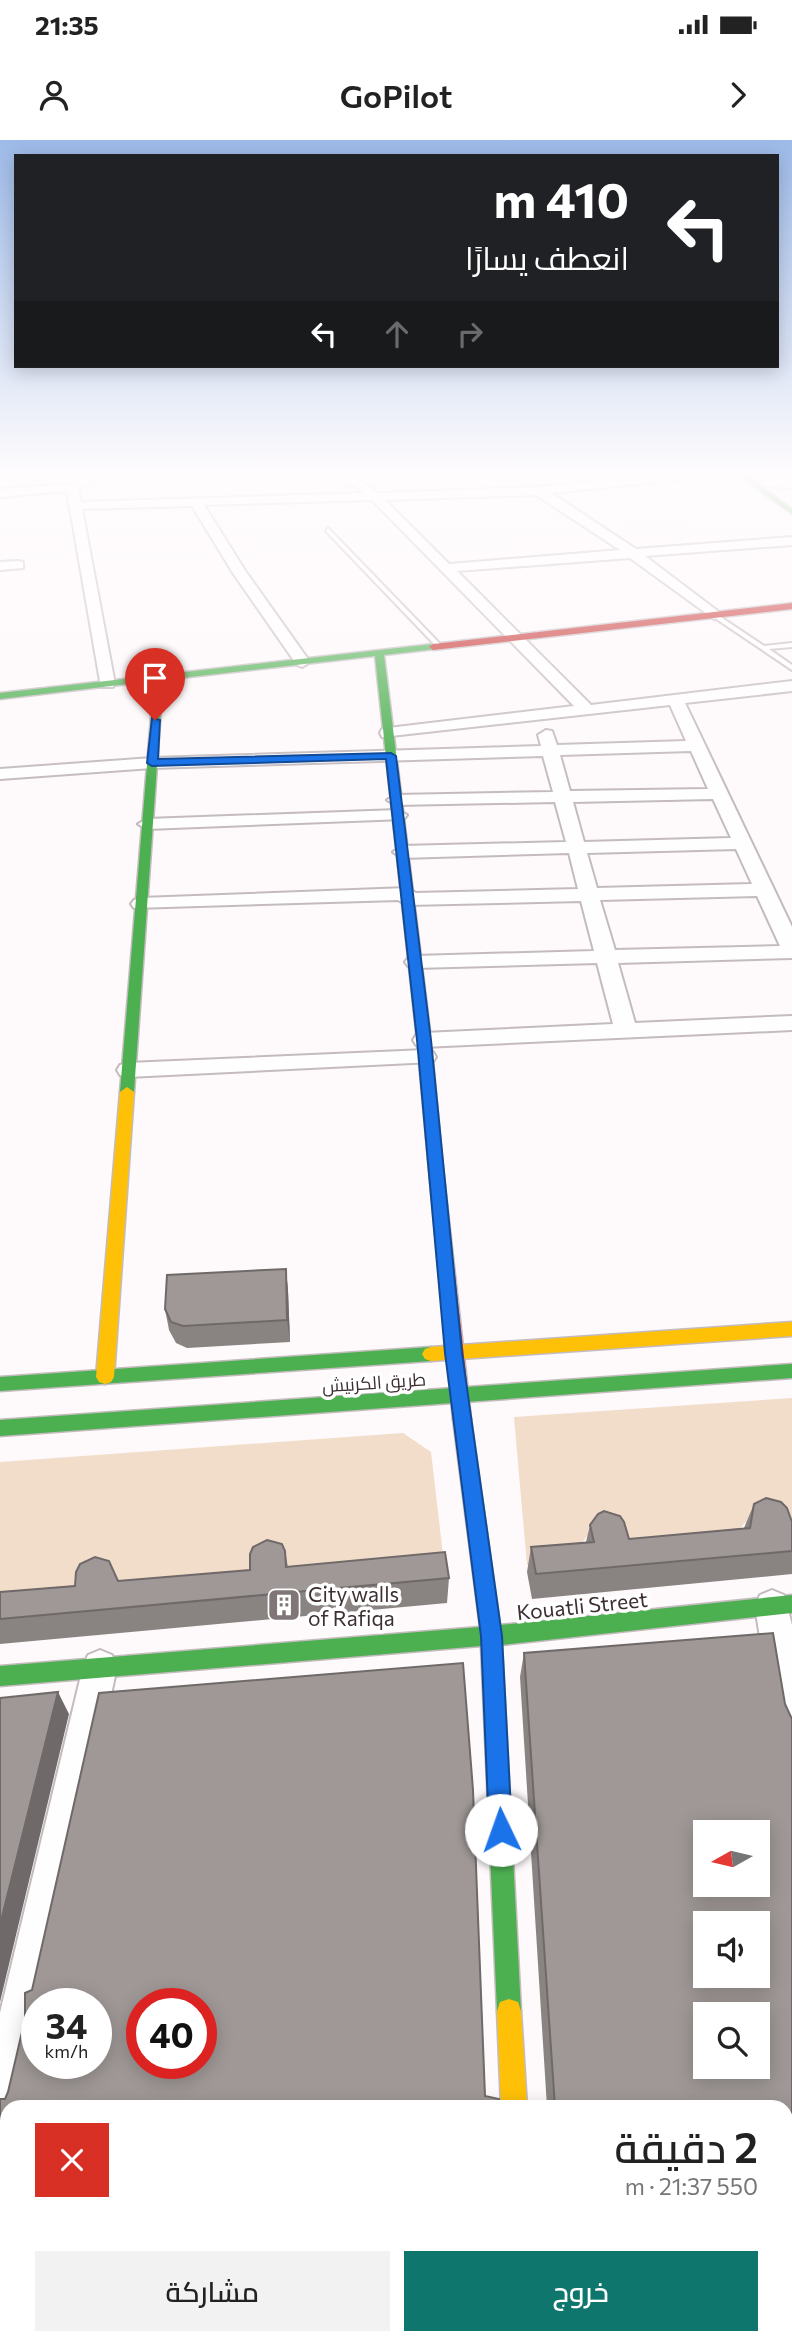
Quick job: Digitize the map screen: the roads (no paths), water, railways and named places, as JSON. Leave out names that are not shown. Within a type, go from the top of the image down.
[{"type":"street","points":[[88,578],[107,684]]},
{"type":"street","points":[[243,578],[302,662]]},
{"type":"street","points":[[454,578],[587,710]]},
{"type":"street","points":[[665,578],[714,615]]},
{"type":"street","points":[[0,696],[792,606]]},
{"type":"street","points":[[379,653],[425,1048],[453,1353],[491,1636],[514,2100]]},
{"type":"street","points":[[105,1377],[159,678]]},
{"type":"street","points":[[388,733],[792,686]]},
{"type":"street","points":[[415,962],[792,951],[676,701]]},
{"type":"street","points":[[540,716],[626,1031]]},
{"type":"street","points":[[0,774],[152,763],[698,746]]},
{"type":"street","points":[[148,824],[562,798],[721,794]]},
{"type":"street","points":[[402,852],[744,843]]},
{"type":"street","points":[[141,904],[765,890]]},
{"type":"street","points":[[128,1070],[626,1031],[792,1023]]},
{"type":"street","name":"طريق الكرنيش","points":[[0,1384],[792,1329]]},
{"type":"street","name":"طريق الكرنيش","points":[[0,1428],[792,1371]]},
{"type":"street","points":[[782,1605],[792,1726]]},
{"type":"street","name":"Kouatli Street","points":[[0,1676],[491,1636],[782,1605]]},
{"type":"street","points":[[0,2100],[100,1667]]},
{"type":"lane","points":[[374,578],[439,646]]},
{"type":"lane","points":[[714,615],[792,668]]},
{"type":"lane","points":[[763,648],[792,645]]},
{"type":"place","name":"City walls of Rafiqa","points":[[284,1605]]}]
